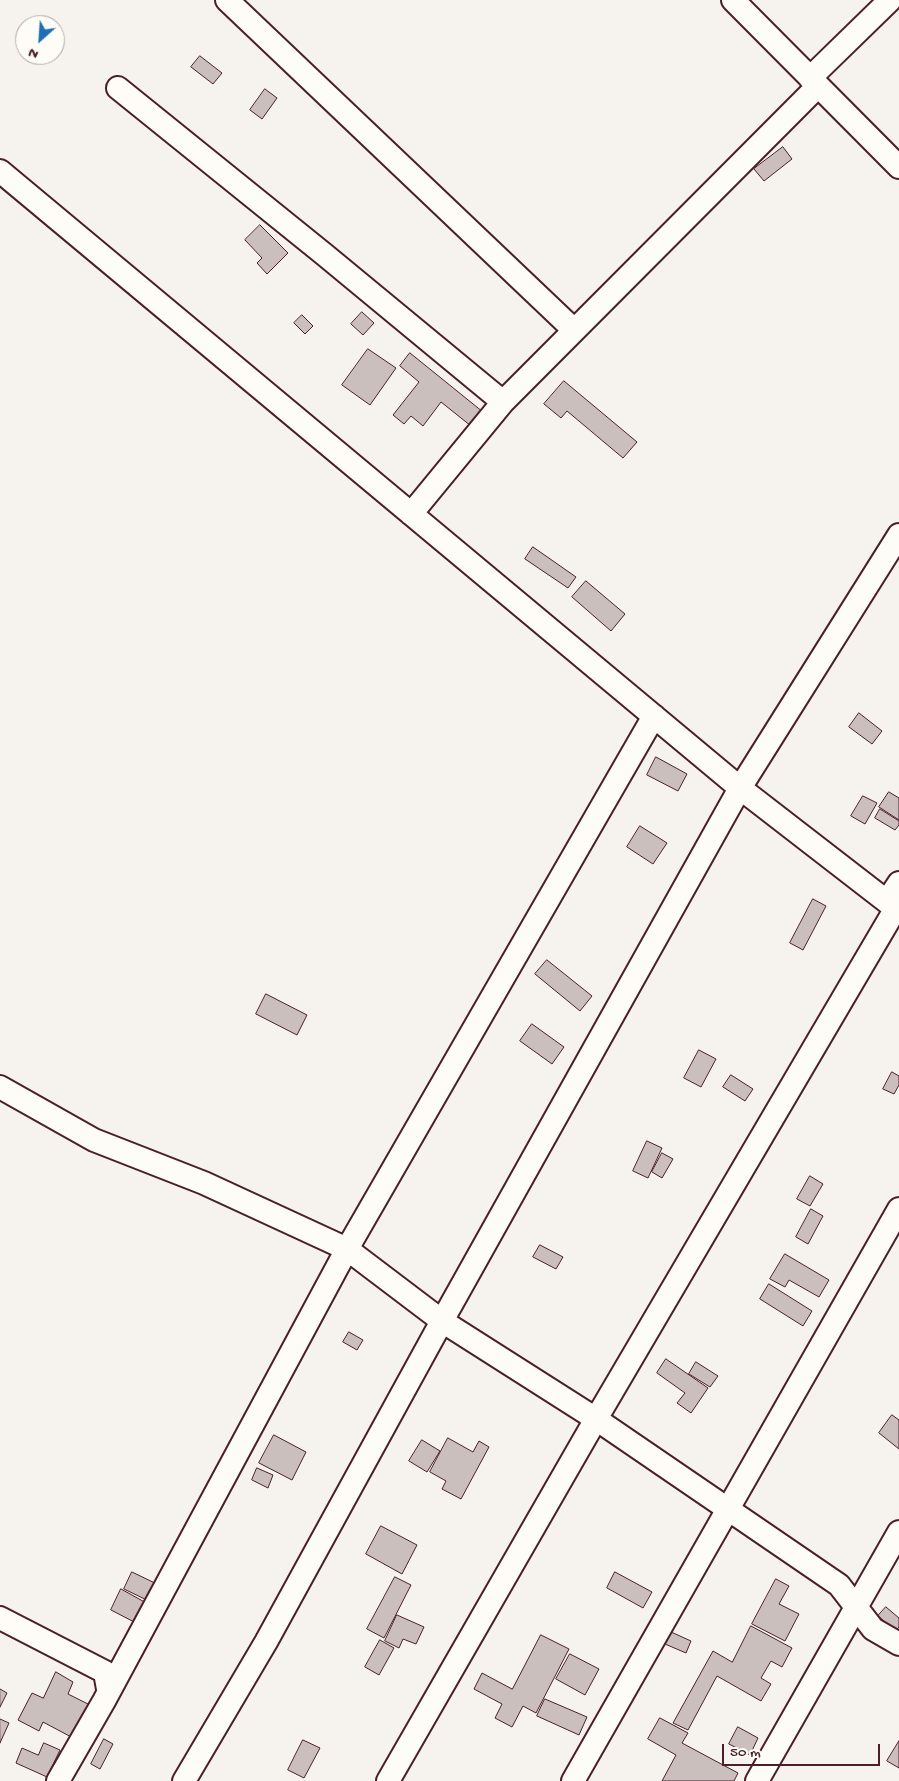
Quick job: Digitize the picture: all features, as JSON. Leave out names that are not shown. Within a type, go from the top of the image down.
[{"type":"street","points":[[227,0],[574,330]]},
{"type":"street","points":[[734,0],[899,167]]},
{"type":"street","points":[[411,514],[503,402],[814,82],[890,0]]},
{"type":"street","points":[[118,88],[503,402]]},
{"type":"street","points":[[0,171],[740,788],[894,907]]},
{"type":"street","points":[[184,1781],[266,1642],[442,1321],[740,788],[899,535]]},
{"type":"street","points":[[58,1781],[104,1701],[108,1689],[347,1249],[654,716]]},
{"type":"street","points":[[388,1781],[894,907],[899,883]]},
{"type":"street","points":[[0,1087],[94,1140],[204,1183],[347,1249],[442,1321],[596,1419],[839,1585],[873,1629],[899,1644]]},
{"type":"street","points":[[573,1781],[899,1209]]},
{"type":"street","points":[[757,1781],[899,1532]]},
{"type":"street","points":[[0,1618],[105,1672],[108,1689]]},
{"type":"building","points":[[200,56],[222,73],[213,84],[191,67]]},
{"type":"building","points":[[265,89],[277,98],[262,119],[250,110]]},
{"type":"building","points":[[783,147],[792,159],[764,181],[754,169]]},
{"type":"building","points":[[260,225],[288,253],[267,274],[257,263],[262,258],[245,240]]},
{"type":"building","points":[[362,312],[374,323],[363,335],[351,324]]},
{"type":"building","points":[[302,315],[313,326],[305,334],[294,323]]},
{"type":"building","points":[[368,349],[396,368],[370,405],[342,385]]},
{"type":"building","points":[[410,353],[483,412],[471,426],[441,402],[423,426],[411,416],[404,424],[393,415],[419,382],[400,366]]},
{"type":"building","points":[[564,381],[637,442],[623,458],[567,411],[561,418],[544,404]]},
{"type":"building","points":[[533,547],[576,577],[568,588],[525,559]]},
{"type":"building","points":[[586,581],[625,614],[611,631],[572,597]]},
{"type":"building","points":[[859,713],[882,731],[872,744],[849,727]]},
{"type":"building","points":[[656,757],[687,774],[678,791],[647,775]]},
{"type":"building","points":[[889,792],[899,798],[899,820],[879,807]]},
{"type":"building","points":[[863,796],[877,803],[865,824],[851,816]]},
{"type":"building","points":[[880,809],[899,821],[899,825],[895,830],[875,818]]},
{"type":"building","points":[[640,826],[667,843],[653,864],[627,847]]},
{"type":"building","points":[[813,899],[826,906],[803,950],[790,943]]},
{"type":"building","points":[[547,960],[592,996],[580,1011],[535,974]]},
{"type":"building","points":[[266,994],[307,1015],[297,1035],[256,1014]]},
{"type":"building","points":[[532,1024],[564,1047],[552,1064],[520,1041]]},
{"type":"building","points":[[699,1050],[716,1059],[701,1087],[684,1078]]},
{"type":"building","points":[[892,1072],[899,1076],[899,1085],[894,1094],[883,1089]]},
{"type":"building","points":[[731,1075],[753,1089],[745,1101],[723,1087]]},
{"type":"building","points":[[647,1141],[662,1148],[648,1178],[633,1171]]},
{"type":"building","points":[[662,1153],[673,1159],[662,1178],[652,1172]]},
{"type":"building","points":[[810,1176],[823,1184],[810,1206],[797,1199]]},
{"type":"building","points":[[811,1209],[823,1216],[808,1244],[796,1237]]},
{"type":"building","points":[[540,1245],[563,1257],[556,1269],[533,1257]]},
{"type":"building","points":[[785,1254],[829,1280],[819,1297],[789,1280],[785,1287],[770,1279]]},
{"type":"building","points":[[769,1284],[812,1311],[803,1326],[760,1299]]},
{"type":"building","points":[[349,1332],[363,1340],[357,1350],[343,1342]]},
{"type":"building","points":[[666,1359],[708,1388],[691,1413],[677,1403],[685,1393],[657,1373]]},
{"type":"building","points":[[696,1362],[718,1376],[710,1387],[689,1374]]},
{"type":"building","points":[[892,1415],[899,1420],[899,1449],[879,1433]]},
{"type":"building","points":[[274,1435],[306,1452],[292,1480],[259,1463]]},
{"type":"building","points":[[448,1438],[473,1452],[479,1441],[489,1447],[461,1499],[442,1489],[446,1481],[430,1472]]},
{"type":"building","points":[[422,1440],[440,1451],[427,1472],[409,1461]]},
{"type":"building","points":[[257,1468],[273,1475],[268,1488],[252,1480]]},
{"type":"building","points":[[381,1526],[417,1545],[402,1574],[366,1554]]},
{"type":"building","points":[[132,1572],[161,1586],[153,1603],[124,1589]]},
{"type":"building","points":[[615,1572],[652,1592],[643,1608],[607,1588]]},
{"type":"building","points":[[395,1577],[411,1585],[384,1638],[367,1629]]},
{"type":"building","points":[[776,1579],[789,1586],[779,1604],[799,1614],[785,1641],[752,1624]]},
{"type":"building","points":[[121,1589],[150,1605],[140,1625],[111,1610]]},
{"type":"building","points":[[886,1607],[899,1618],[899,1627],[896,1631],[878,1616]]},
{"type":"building","points":[[397,1615],[424,1627],[416,1644],[403,1639],[399,1648],[385,1641]]},
{"type":"building","points":[[751,1626],[792,1648],[782,1667],[771,1661],[761,1678],[771,1684],[761,1701],[717,1676],[688,1730],[673,1723],[713,1651],[732,1662]]},
{"type":"building","points":[[671,1632],[691,1641],[686,1653],[665,1644]]},
{"type":"building","points":[[541,1635],[569,1649],[536,1713],[523,1706],[512,1727],[495,1718],[502,1704],[474,1689],[482,1673],[512,1689]]},
{"type":"building","points":[[380,1640],[394,1648],[379,1675],[365,1667]]},
{"type":"building","points":[[570,1654],[599,1669],[585,1695],[556,1679]]},
{"type":"building","points":[[56,1672],[73,1682],[68,1694],[92,1706],[75,1739],[43,1722],[39,1731],[18,1720],[32,1693],[43,1698]]},
{"type":"building","points":[[0,1689],[7,1693],[0,1707]]},
{"type":"building","points":[[545,1699],[587,1717],[579,1735],[537,1716]]},
{"type":"building","points":[[660,1718],[688,1733],[682,1743],[738,1773],[734,1781],[662,1781],[676,1755],[648,1739]]},
{"type":"building","points":[[0,1719],[9,1723],[0,1743]]},
{"type":"building","points":[[738,1727],[758,1738],[750,1755],[729,1744]]},
{"type":"building","points":[[104,1739],[113,1744],[100,1769],[91,1764]]},
{"type":"building","points":[[303,1740],[320,1748],[304,1778],[288,1770]]},
{"type":"building","points":[[899,1741],[899,1768],[887,1761]]},
{"type":"building","points":[[44,1743],[60,1750],[47,1777],[16,1763],[22,1748],[38,1755]]}]
